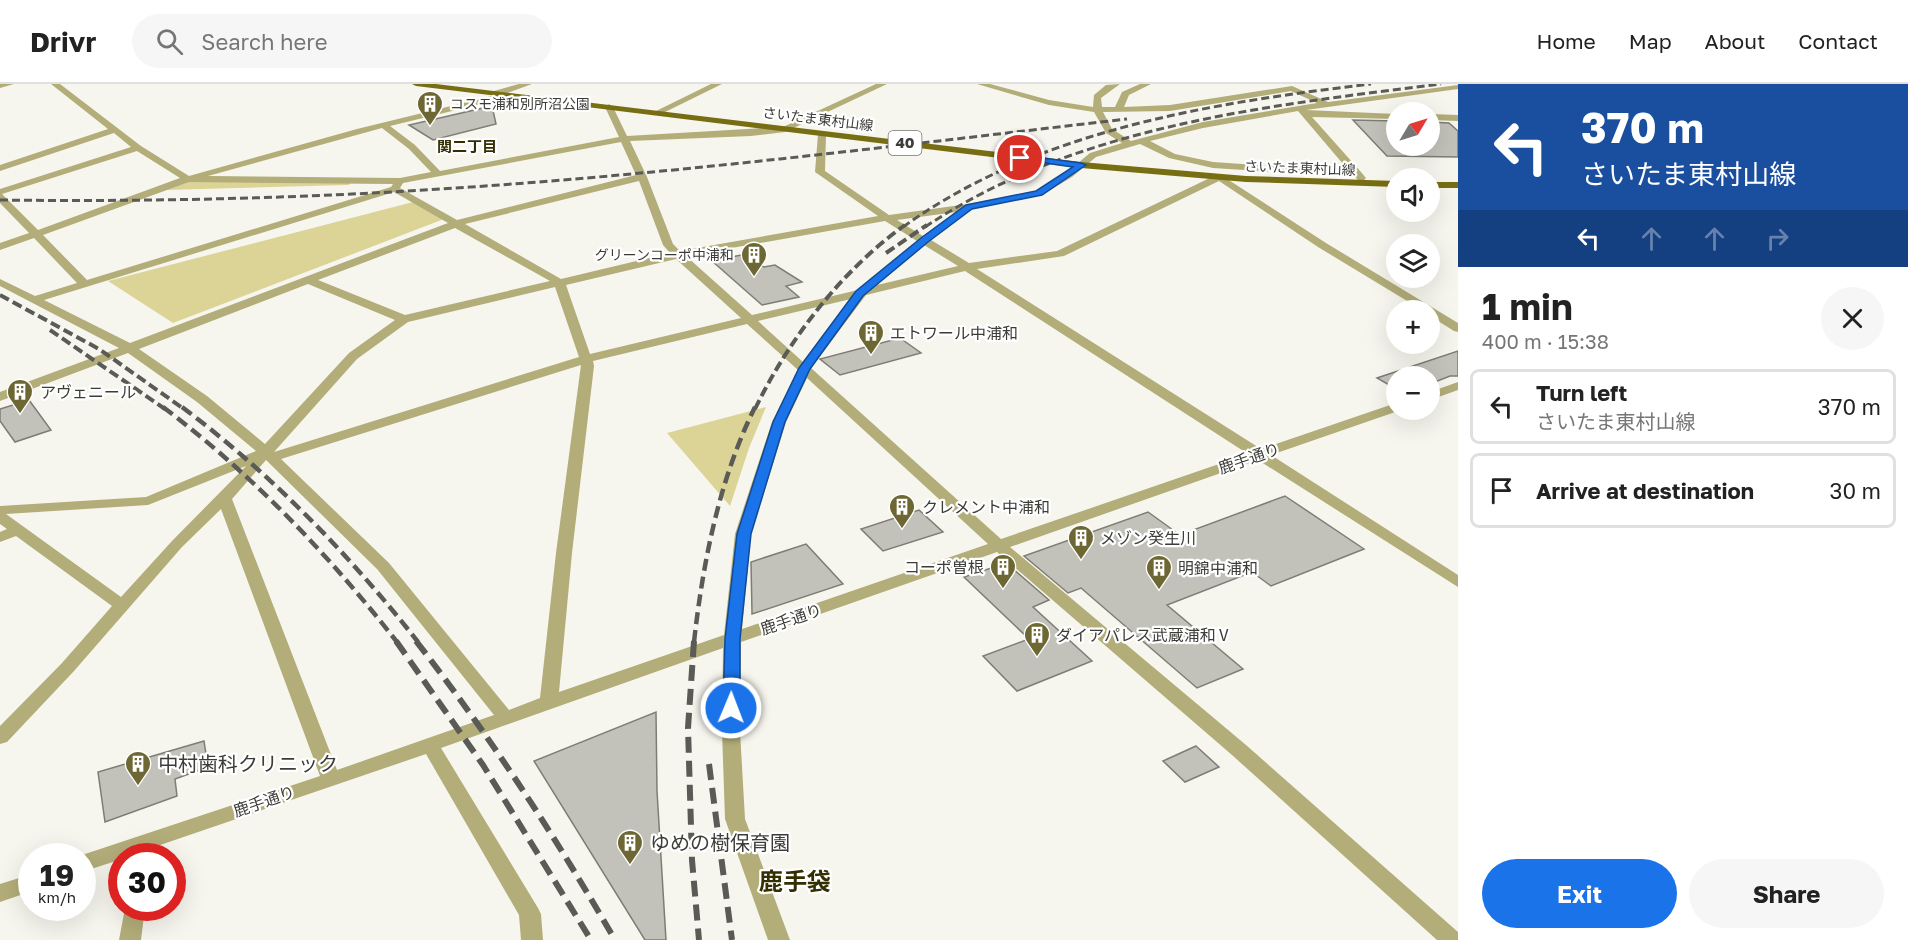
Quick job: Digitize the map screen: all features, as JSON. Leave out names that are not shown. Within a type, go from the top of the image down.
[{"type":"main road","name":"さいたま東村山線","points":[[416,84],[1081,165],[1219,178],[1386,184]]},
{"type":"main road","points":[[1440,185],[1457,186]]},
{"type":"street","points":[[0,86],[10,84]]},
{"type":"street","points":[[55,84],[138,148],[188,179],[397,185],[559,282],[588,366],[564,554],[549,702]]},
{"type":"street","points":[[0,247],[188,179],[502,94],[528,84]]},
{"type":"street","points":[[656,113],[718,84]]},
{"type":"street","points":[[36,299],[438,174],[623,139],[751,134],[785,129],[883,84]]},
{"type":"street","points":[[981,84],[1049,102],[1097,110],[1170,108],[1292,88],[1326,104]]},
{"type":"street","points":[[1116,84],[1108,87],[1097,97],[1097,110],[1105,129],[1129,143]]},
{"type":"street","points":[[1118,111],[1125,94],[1147,84]]},
{"type":"street","points":[[0,737],[68,667],[177,544],[268,454],[352,356],[404,319],[678,255],[887,218],[969,207],[1039,193],[1081,165],[1093,154],[1203,124],[1303,111],[1326,104],[1457,88]]},
{"type":"street","points":[[609,107],[642,177],[668,245],[678,255],[1000,546],[1239,750],[1452,940]]},
{"type":"street","points":[[1303,111],[1386,115]]},
{"type":"street","points":[[1303,111],[1367,184]]},
{"type":"street","points":[[1440,117],[1458,118]]},
{"type":"street","points":[[383,125],[412,147],[438,174]]},
{"type":"street","points":[[0,168],[115,130]]},
{"type":"street","points":[[822,134],[820,172],[887,218],[1458,582]]},
{"type":"street","points":[[1140,140],[1180,159],[1241,168],[1358,174]]},
{"type":"street","points":[[0,192],[138,148]]},
{"type":"street","points":[[1241,168],[1246,179]]},
{"type":"street","points":[[0,397],[458,223],[642,177]]},
{"type":"street","points":[[0,510],[148,501],[268,454],[586,359],[967,267],[1060,254],[1219,178],[1411,300]]},
{"type":"street","points":[[0,197],[84,283]]},
{"type":"street","points":[[779,940],[735,819],[731,731],[732,639],[744,534],[779,422],[805,368],[860,294],[924,240],[969,207]]},
{"type":"street","points":[[310,281],[404,319]]},
{"type":"street","points":[[0,282],[130,349],[202,399],[268,454],[383,566],[506,718]]},
{"type":"street","points":[[1440,317],[1458,328]]},
{"type":"street","points":[[1440,392],[1458,386]]},
{"type":"street","name":"鹿手通り","points":[[160,843],[330,778],[431,747],[549,702],[1386,410]]},
{"type":"street","points":[[224,498],[330,778]]},
{"type":"street","points":[[0,517],[123,606]]},
{"type":"street","points":[[0,537],[18,530]]},
{"type":"street","points":[[431,747],[530,914],[532,940]]},
{"type":"street","points":[[0,893],[18,887]]},
{"type":"street","points":[[130,940],[133,921]]},
{"type":"shaded area","points":[[188,180],[350,183],[349,185],[165,190]]},
{"type":"shaded area","points":[[413,202],[444,219],[173,323],[108,281]]},
{"type":"shaded area","points":[[766,407],[749,448],[730,506],[667,433]]},
{"type":"building","name":"コスモ浦和別所沼公園","points":[[492,106],[496,124],[433,140],[409,125]]},
{"type":"building","points":[[1353,120],[1386,121],[1386,155]]},
{"type":"building","points":[[1440,123],[1449,123],[1458,131],[1458,157],[1387,156],[1440,156]]},
{"type":"building","name":"グリーンコーポ中浦和","points":[[746,254],[764,267],[775,265],[802,282],[786,286],[799,297],[762,305],[712,261]]},
{"type":"building","name":"エトワール中浦和","points":[[900,338],[921,353],[840,375],[820,359]]},
{"type":"building","points":[[1458,351],[1458,376],[1440,380],[1440,366],[1413,366]]},
{"type":"building","points":[[1386,375],[1386,383],[1377,378]]},
{"type":"building","name":"アヴェニール","points":[[29,400],[51,430],[15,442],[0,421],[0,409]]},
{"type":"building","points":[[1285,496],[1364,549],[1271,586],[1252,572],[1167,605],[1243,669],[1197,688],[1081,588],[1068,593],[1024,556],[1148,512],[1180,535]]},
{"type":"building","name":"クレメント中浦和","points":[[919,510],[943,532],[883,551],[861,529]]},
{"type":"building","points":[[806,544],[843,584],[752,614],[751,562]]},
{"type":"building","points":[[1006,563],[1049,600],[1033,607],[1092,661],[1017,691],[983,656],[1029,639],[964,577]]},
{"type":"building","name":"ゆめの樹保育園","points":[[656,712],[657,791],[666,940],[645,940],[534,761]]},
{"type":"building","name":"中村歯科クリニック","points":[[204,741],[208,767],[175,779],[177,796],[105,822],[98,772]]},
{"type":"building","points":[[1196,746],[1219,767],[1185,782],[1163,761]]},
{"type":"railway","points":[[903,227],[955,194],[1010,166],[1068,144],[1127,126],[1188,112],[1371,84]]},
{"type":"railway","points":[[925,227],[983,193],[1045,165],[1108,143],[1240,112],[1441,84]]},
{"type":"railway","points":[[0,200],[236,198],[471,187],[718,165],[1127,119]]},
{"type":"railway","points":[[755,409],[784,357],[819,308],[859,263],[905,225]]},
{"type":"railway","points":[[886,253],[927,225]]},
{"type":"railway","points":[[0,295],[99,349],[184,409]]},
{"type":"railway","points":[[50,330],[165,409]]},
{"type":"railway","points":[[163,407],[228,460],[288,517],[344,578],[397,642]]},
{"type":"railway","points":[[182,407],[246,459],[308,517],[365,578],[418,642]]},
{"type":"railway","points":[[694,642],[702,582],[714,522],[732,463],[755,407]]},
{"type":"railway","points":[[396,641],[483,765],[591,940]]},
{"type":"railway","points":[[416,641],[470,713],[521,787],[615,940]]},
{"type":"railway","points":[[694,641],[688,728],[692,860],[699,940]]},
{"type":"railway","points":[[709,764],[732,940]]},
{"type":"place","name":"コスモ浦和別所沼公園","points":[[430,127]]},
{"type":"place","name":"グリーンコーポ中浦和","points":[[754,278]]},
{"type":"place","name":"エトワール中浦和","points":[[871,356]]},
{"type":"place","name":"アヴェニール","points":[[20,415]]},
{"type":"place","name":"クレメント中浦和","points":[[902,530]]},
{"type":"place","name":"メゾン癸生川","points":[[1081,561]]},
{"type":"place","name":"コーポ曽根","points":[[1003,590]]},
{"type":"place","name":"明錦中浦和","points":[[1159,591]]},
{"type":"place","name":"ダイアパレス武蔵浦和Ⅴ","points":[[1037,658]]},
{"type":"place","name":"中村歯科クリニック","points":[[138,787]]},
{"type":"place","name":"ゆめの樹保育園","points":[[630,866]]},
{"type":"district","name":"関二丁目","points":[[467,147]]},
{"type":"district","name":"鹿手袋","points":[[795,882]]},
{"type":"route","points":[[731,708],[732,639],[744,534],[779,422],[805,368],[860,294],[924,240],[969,207],[1039,193],[1081,165],[1020,158]]}]
